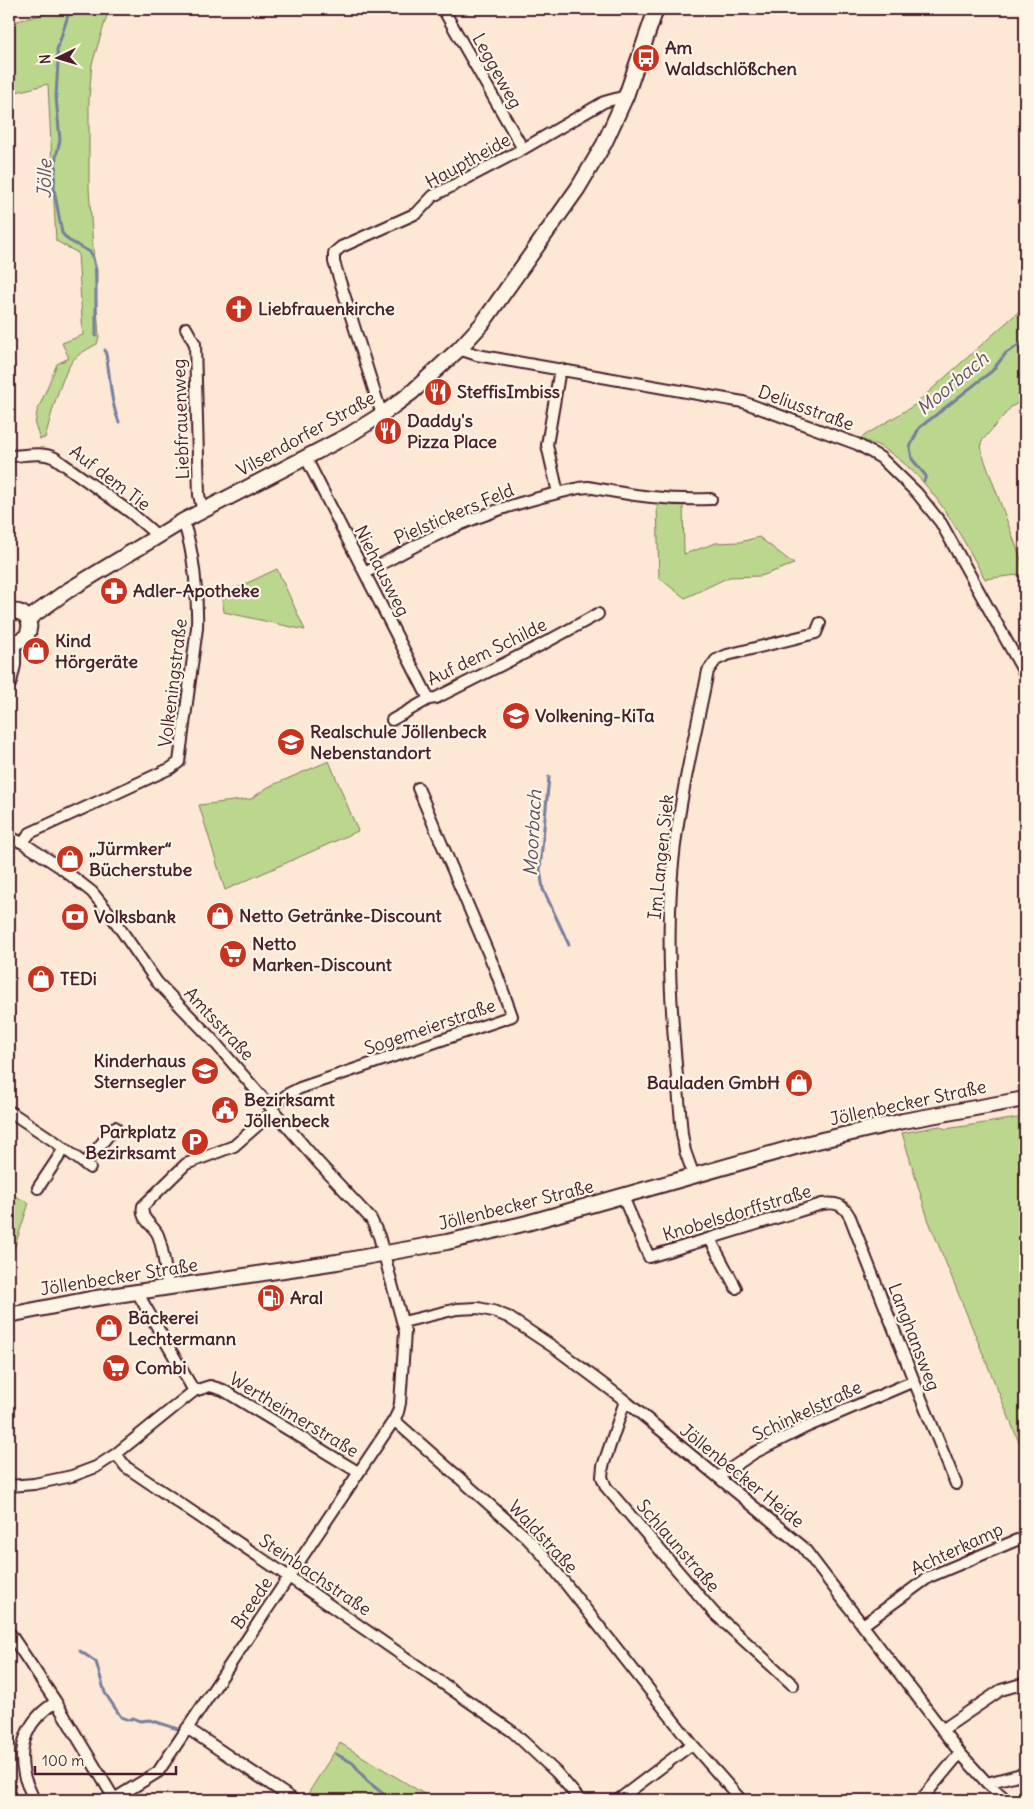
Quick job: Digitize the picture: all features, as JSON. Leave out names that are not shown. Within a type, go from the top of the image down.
[{"type":"main road","name":"Vilsendorfer Straße","points":[[28,619],[67,591],[156,537],[349,435],[411,393],[459,349],[482,324],[578,188],[604,144],[626,96],[656,9]]},
{"type":"main road","points":[[9,612],[17,611],[23,614],[28,619],[30,626],[27,635],[19,641],[11,641],[12,665],[9,682]]},
{"type":"main road","name":"Jöllenbecker Straße","points":[[9,1315],[137,1292],[384,1254],[497,1231],[809,1143],[889,1124],[1025,1099]]},
{"type":"street","name":"Leggeweg","points":[[443,9],[523,149]]},
{"type":"street","name":"Hauptheide","points":[[384,413],[379,406],[334,262],[334,253],[341,247],[418,213],[433,196],[523,149],[604,102],[626,96]]},
{"type":"street","name":"Liebfrauenweg","points":[[186,328],[195,344],[199,494],[203,511]]},
{"type":"street","name":"Deliusstraße","points":[[459,349],[477,355],[743,402],[856,444],[881,458],[918,493],[941,523],[1025,674]]},
{"type":"street","points":[[558,493],[547,445],[560,369]]},
{"type":"street","name":"Auf dem Tie","points":[[9,456],[42,454],[55,458],[130,512],[151,530],[156,537]]},
{"type":"street","name":"Niehausweg","points":[[306,458],[429,699]]},
{"type":"street","name":"Pielstickers Feld","points":[[365,573],[420,543],[487,513],[524,501],[558,493],[588,487],[656,499],[711,499]]},
{"type":"street","name":"Volkeningstraße","points":[[23,843],[30,833],[171,768],[179,762],[197,628],[198,606],[188,535],[184,521]]},
{"type":"street","name":"Auf dem Schilde","points":[[392,720],[429,699],[436,698],[598,614]]},
{"type":"street","name":"Im Langen Siek","points":[[694,1176],[685,1151],[682,1134],[671,1000],[671,886],[678,820],[708,671],[716,660],[727,656],[816,633],[820,623]]},
{"type":"street","name":"Sogemeierstraße","points":[[273,1109],[288,1094],[300,1088],[512,1016],[491,960],[418,788]]},
{"type":"street","name":"Amtsstraße","points":[[9,837],[23,843],[60,867],[92,892],[110,914],[158,982],[212,1038],[317,1161],[372,1219],[384,1254]]},
{"type":"street","points":[[168,1288],[159,1239],[156,1231],[144,1218],[142,1206],[186,1164],[234,1146],[273,1109]]},
{"type":"street","points":[[9,1111],[88,1166],[115,1127]]},
{"type":"street","points":[[38,1188],[64,1148]]},
{"type":"street","name":"Knobelsdorffstraße","points":[[623,1197],[648,1257],[822,1204],[840,1204]]},
{"type":"street","name":"Langhansweg","points":[[840,1204],[850,1216],[956,1484]]},
{"type":"street","points":[[710,1238],[736,1288]]},
{"type":"street","points":[[384,1254],[402,1322],[405,1342],[400,1403],[394,1420]]},
{"type":"street","points":[[9,1486],[34,1484],[72,1476],[96,1467],[116,1454],[194,1391],[137,1292]]},
{"type":"street","name":"Jöllenbecker Heide","points":[[402,1322],[456,1309],[478,1308],[493,1311],[508,1317],[555,1348],[625,1401],[803,1547],[960,1753],[987,1783],[1007,1800]]},
{"type":"street","name":"Schinkelstraße","points":[[718,1477],[754,1453],[799,1431],[914,1381]]},
{"type":"street","name":"Wertheimerstraße","points":[[194,1391],[210,1386],[223,1390],[358,1472]]},
{"type":"street","name":"Schlaunstraße","points":[[625,1401],[603,1466],[602,1477],[606,1487],[714,1613],[793,1685]]},
{"type":"street","name":"Breede","points":[[114,1800],[158,1772],[394,1420]]},
{"type":"street","name":"Waldstraße","points":[[394,1420],[526,1537],[543,1555],[692,1744],[741,1800]]},
{"type":"street","name":"Steinbachstraße","points":[[116,1454],[126,1467],[513,1732],[557,1773],[580,1800]]},
{"type":"street","name":"Achterkamp","points":[[863,1625],[929,1577],[1017,1540]]},
{"type":"street","points":[[9,1632],[56,1702],[114,1800]]},
{"type":"street","points":[[942,1730],[1001,1690],[1025,1683]]},
{"type":"street","points":[[34,1800],[24,1775],[22,1757],[25,1739],[31,1724],[45,1709],[56,1702]]},
{"type":"street","points":[[187,1728],[294,1800]]},
{"type":"street","points":[[618,1800],[692,1744]]},
{"type":"street","points":[[922,1800],[960,1753]]},
{"type":"street","points":[[987,1783],[1025,1773]]},
{"type":"green space","points":[[61,9],[109,9],[92,64],[89,98],[89,188],[99,337],[97,344],[79,354],[71,363],[59,389],[45,438],[40,439],[35,425],[37,412],[57,364],[69,358],[62,343],[83,335],[78,253],[56,241],[48,84],[9,94],[9,23]]},
{"type":"green space","points":[[1025,306],[1025,399],[1011,407],[981,442],[982,453],[1025,574],[985,579],[954,524],[929,489],[898,459],[879,446],[859,439],[913,406]]},
{"type":"green space","points":[[657,503],[683,503],[684,554],[716,543],[740,542],[759,537],[794,564],[761,576],[729,577],[685,598],[659,578]]},
{"type":"green space","points":[[277,569],[305,630],[224,612],[222,595]]},
{"type":"green space","points":[[329,761],[358,831],[225,890],[199,805],[251,799],[268,787]]},
{"type":"green space","points":[[1025,1117],[1025,1457],[928,1219],[902,1133],[940,1126],[945,1129]]},
{"type":"green space","points":[[9,1193],[29,1203],[12,1255],[9,1253]]},
{"type":"green space","points":[[340,1743],[434,1800],[304,1800]]},
{"type":"waterway","name":"Jölle","points":[[70,9],[57,50],[56,97],[60,140],[56,157],[54,189],[62,233],[68,240],[90,252],[93,258],[96,270],[96,336]]},
{"type":"waterway","name":"Moorbach","points":[[924,481],[926,476],[912,459],[910,447],[919,428],[992,371],[1006,353],[1025,341]]},
{"type":"waterway","name":"Jölle","points":[[105,350],[113,404],[119,422]]},
{"type":"waterway","name":"Moorbach","points":[[549,777],[540,869],[543,889],[569,945]]},
{"type":"waterway","points":[[80,1651],[96,1662],[105,1693],[121,1717],[129,1720],[133,1718],[140,1721],[150,1720],[178,1729]]},
{"type":"waterway","points":[[336,1754],[353,1763],[367,1781],[391,1800]]},
{"type":"place","name":"Am Waldschlößchen","points":[[646,58]]},
{"type":"place","name":"Liebfrauenkirche","points":[[239,309]]},
{"type":"place","name":"SteffisImbiss","points":[[438,392]]},
{"type":"place","name":"Daddy's Pizza Place","points":[[388,431]]},
{"type":"place","name":"Adler-Apotheke","points":[[114,591]]},
{"type":"place","name":"Kind Hörgeräte","points":[[36,651]]},
{"type":"place","name":"Volkening-KiTa","points":[[516,716]]},
{"type":"place","name":"Realschule Jöllenbeck Nebenstandort","points":[[291,742]]},
{"type":"place","name":"„Jürmker“ Bücherstube","points":[[70,859]]},
{"type":"place","name":"Netto Getränke-Discount","points":[[220,916]]},
{"type":"place","name":"Volksbank","points":[[75,917]]},
{"type":"place","name":"Netto Marken-Discount","points":[[233,954]]},
{"type":"place","name":"TEDi","points":[[41,979]]},
{"type":"place","name":"Kinderhaus Sternsegler","points":[[205,1071]]},
{"type":"place","name":"Bauladen GmbH","points":[[799,1083]]},
{"type":"place","name":"Bezirksamt Jöllenbeck","points":[[225,1110]]},
{"type":"place","name":"Parkplatz Bezirksamt","points":[[195,1142]]},
{"type":"place","name":"Aral","points":[[271,1298]]},
{"type":"place","name":"Bäckerei Lechtermann","points":[[109,1328]]},
{"type":"place","name":"Combi","points":[[116,1368]]}]
